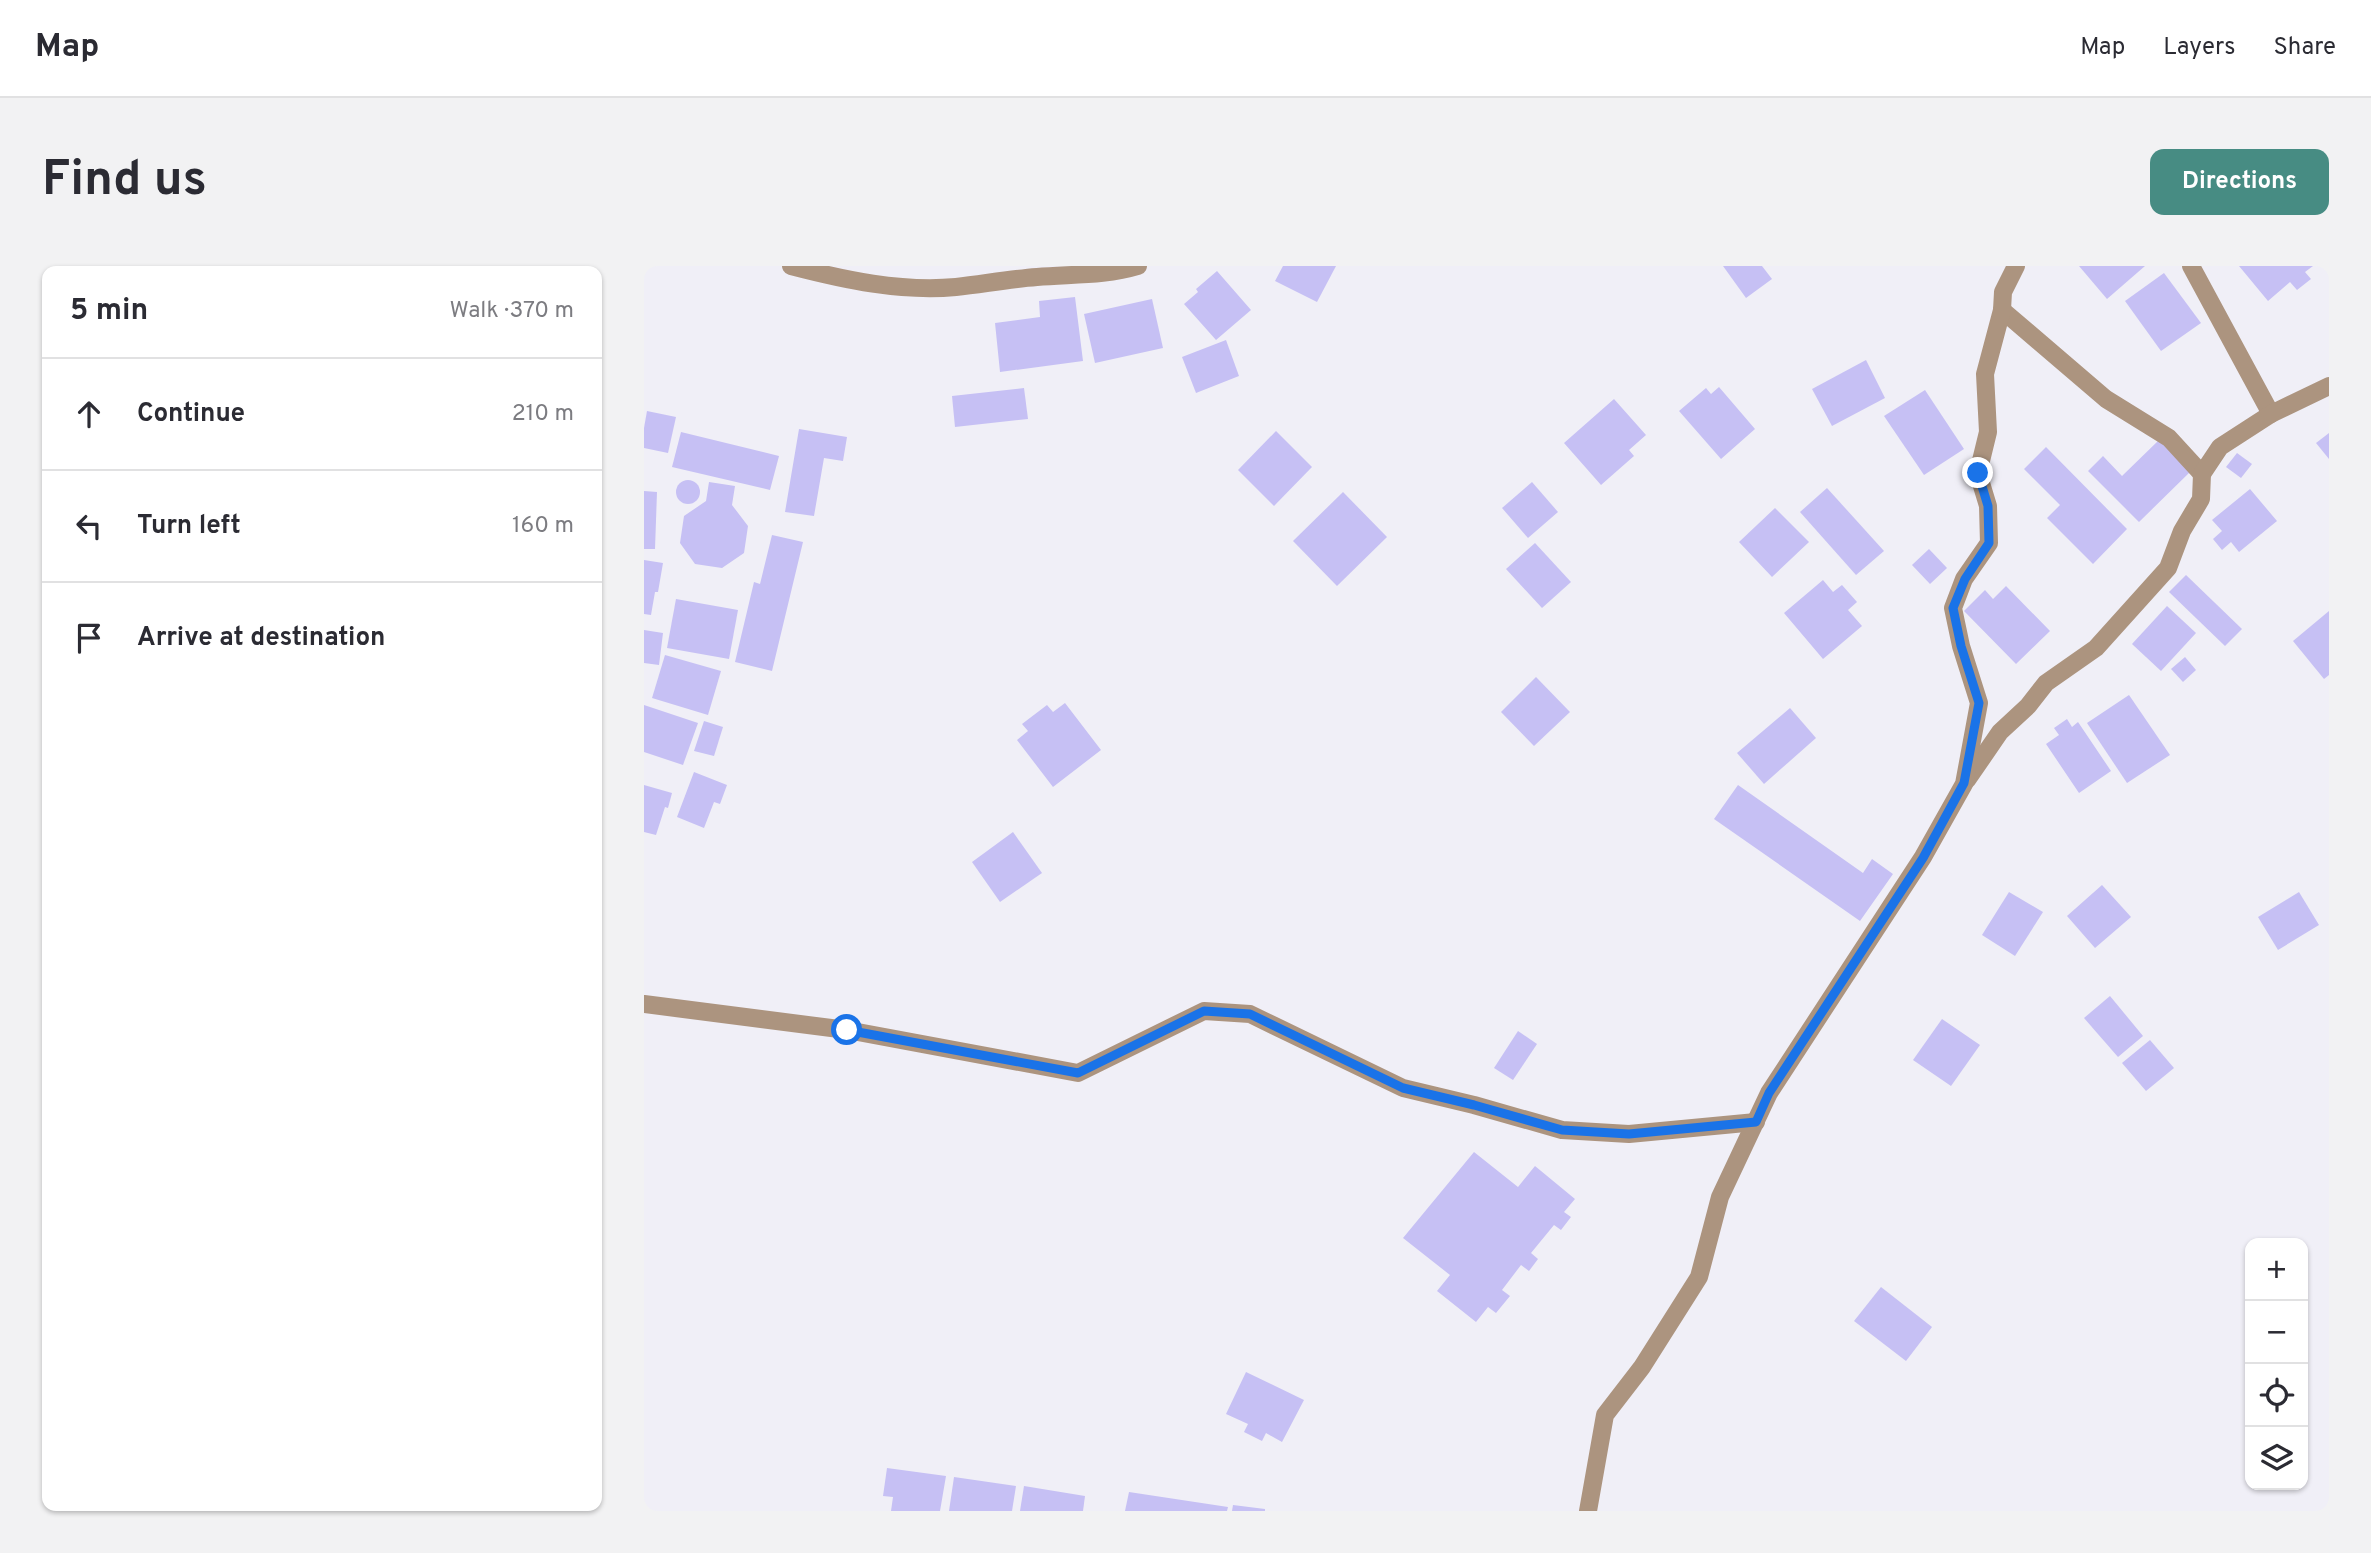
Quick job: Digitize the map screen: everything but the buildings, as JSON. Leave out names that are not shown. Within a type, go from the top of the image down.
[{"type":"street","points":[[791,266],[836,278],[887,286],[941,287],[1036,276],[1118,272],[1138,266]]},
{"type":"street","points":[[1964,783],[1979,703],[1961,646],[1953,608],[1965,579],[1989,543],[1988,506],[1978,473],[1987,432],[1985,374],[2002,310],[2003,292],[2015,266]]},
{"type":"street","points":[[2191,266],[2271,414]]},
{"type":"street","points":[[2002,310],[2106,399],[2168,439],[2203,474]]},
{"type":"street","points":[[1588,1511],[1605,1415],[1642,1367],[1699,1277],[1720,1197],[1769,1093],[1923,858],[1964,783],[2000,732],[2028,706],[2046,683],[2095,648],[2168,568],[2182,531],[2201,499],[2203,474],[2220,447],[2271,414],[2329,386]]},
{"type":"street","points":[[644,1004],[847,1030],[1078,1073],[1204,1011],[1250,1014],[1403,1088],[1562,1130],[1629,1134],[1756,1122]]},
{"type":"route","points":[[847,1030],[1078,1073],[1204,1011],[1250,1014],[1403,1088],[1562,1130],[1629,1134],[1756,1122],[1769,1093],[1923,858],[1964,783],[1979,703],[1961,646],[1953,608],[1965,579],[1989,543],[1988,506],[1978,473]]}]
